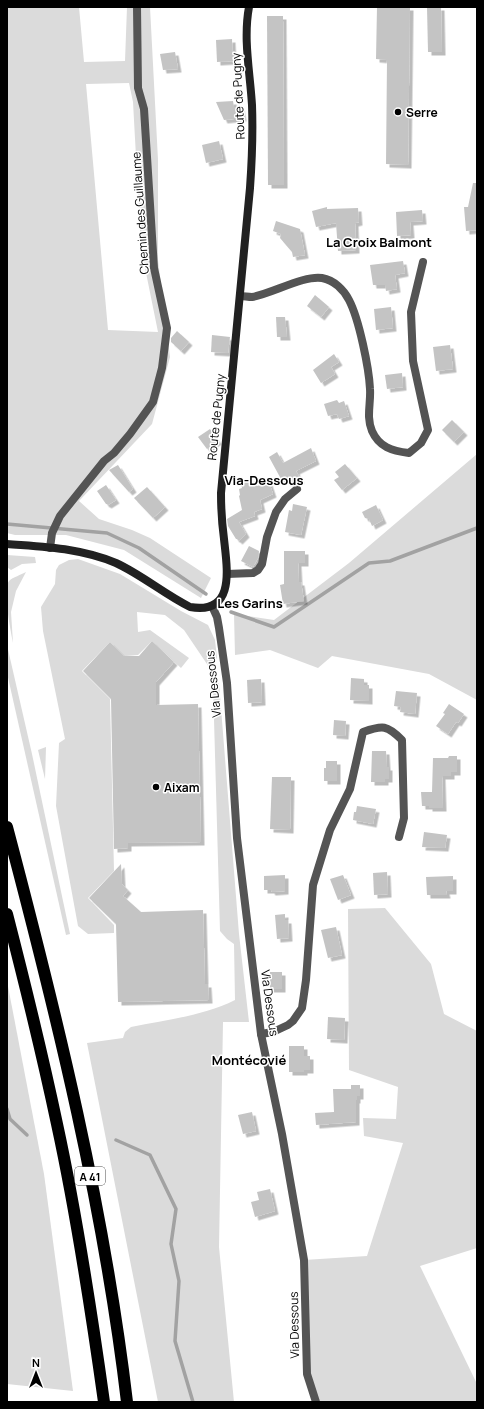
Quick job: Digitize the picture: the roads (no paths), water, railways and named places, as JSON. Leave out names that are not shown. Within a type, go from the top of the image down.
[{"type":"highway","name":"A 41","points":[[7,827],[53,1008],[88,1168],[113,1309],[127,1402]]},
{"type":"highway","name":"A 41","points":[[7,914],[31,1006],[69,1182],[91,1310],[104,1402]]},
{"type":"street","name":"Chemin des Guillaume","points":[[50,548],[52,533],[60,516],[104,461],[114,453],[130,434],[153,402],[162,368],[167,328],[154,268],[144,109],[138,88],[137,7]]},
{"type":"street","name":"Route de Pugny","points":[[212,606],[221,599],[226,584],[227,574],[221,511],[221,493],[250,188],[252,105],[246,24],[249,7]]},
{"type":"street","points":[[240,296],[252,297],[307,279],[322,278],[337,285],[349,300],[356,316],[365,353],[370,389],[368,414],[372,431],[381,444],[394,451],[408,453],[421,444],[428,430],[413,361],[411,312],[423,262]]},
{"type":"street","points":[[227,574],[253,573],[258,570],[262,564],[267,537],[276,512],[285,499],[297,489]]},
{"type":"street","points":[[7,544],[85,553],[117,564],[190,607],[199,608],[212,606]]},
{"type":"street","name":"Via Dessous","points":[[212,606],[217,617],[227,683],[237,838],[262,1034],[282,1134],[304,1260],[307,1374],[316,1402]]},
{"type":"street","points":[[262,1034],[273,1032],[288,1025],[293,1021],[302,1008],[306,980],[313,885],[330,830],[350,789],[364,732],[378,727],[391,729],[402,740],[404,818],[399,837]]},
{"type":"waterway","points":[[7,524],[107,533],[139,548],[206,594]]},
{"type":"waterway","points":[[231,612],[274,627],[369,563],[390,561],[477,528]]},
{"type":"waterway","points":[[7,1109],[10,1119],[27,1135]]},
{"type":"waterway","points":[[116,1140],[150,1155],[176,1209],[171,1244],[179,1281],[175,1341],[193,1402]]},
{"type":"place","name":"Serre","points":[[398,112]]},
{"type":"place","name":"Aixam","points":[[156,787]]},
{"type":"district","name":"La Croix Balmont","points":[[379,242]]},
{"type":"district","name":"Via-Dessous","points":[[264,480]]},
{"type":"district","name":"Les Garins","points":[[250,603]]},
{"type":"district","name":"Montécovié","points":[[249,1060]]}]
